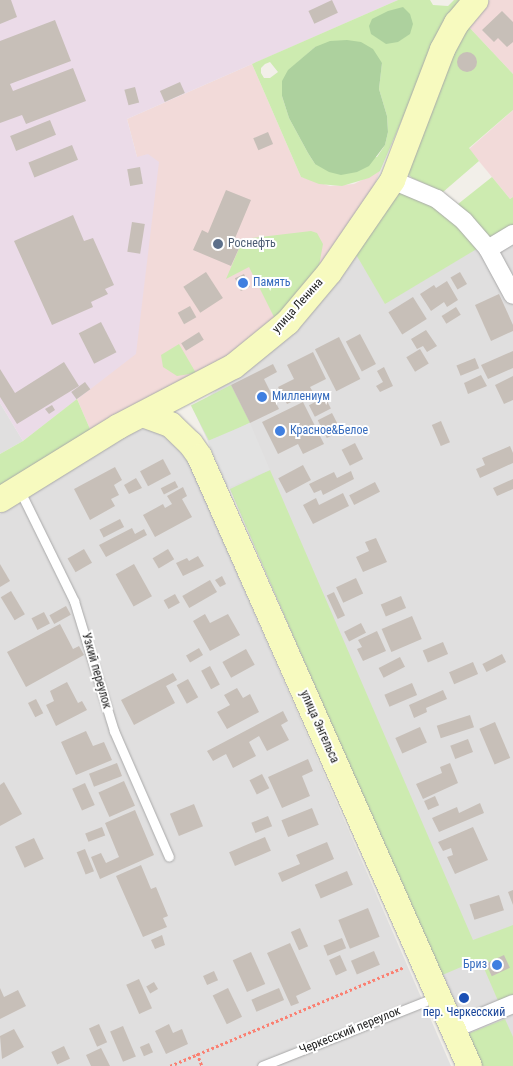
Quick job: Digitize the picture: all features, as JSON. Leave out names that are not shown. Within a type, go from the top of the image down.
[{"type":"street","name":"улица Ленина","points":[[9,493],[142,414],[233,366],[286,322],[329,272],[392,180],[442,49],[456,23],[475,0]]},
{"type":"street","points":[[392,180],[437,199],[464,221],[488,249],[513,294]]},
{"type":"street","points":[[488,249],[513,234]]},
{"type":"street","name":"улица Энгельса","points":[[142,414],[170,424],[190,443],[199,456],[469,1066]]},
{"type":"street","points":[[453,1029],[513,1004]]},
{"type":"lane","name":"Узкий переулок","points":[[9,493],[74,601],[114,731],[169,856]]},
{"type":"lane","name":"Черкесский переулок","points":[[262,1066],[439,996]]},
{"type":"path","points":[[170,1066],[196,1053],[422,960]]},
{"type":"path","points":[[196,1053],[202,1066]]},
{"type":"shaded area","points":[[0,0],[398,0],[127,119],[137,157],[148,154],[159,162],[136,354],[23,441],[0,403]]},
{"type":"shaded area","points":[[490,0],[513,0],[513,74],[467,25]]},
{"type":"shaded area","points":[[252,64],[301,177],[330,186],[354,184],[380,171],[374,186],[310,279],[257,338],[93,436],[77,399],[136,353],[137,157],[127,119]]},
{"type":"shaded area","points":[[513,110],[513,197],[510,199],[469,149]]},
{"type":"shaded area","points":[[513,225],[513,1066],[465,1035],[230,489],[193,409],[278,341],[354,251]]},
{"type":"shaded area","points":[[0,403],[23,441],[0,454]]},
{"type":"shaded area","points":[[250,423],[270,470],[228,488],[208,441]]},
{"type":"shaded area","points":[[147,429],[160,433],[169,439],[188,461],[451,1066],[0,1066],[0,514],[134,430]]},
{"type":"green space","points":[[398,0],[430,0],[433,5],[448,6],[454,0],[462,0],[434,45],[380,171],[369,178],[342,186],[319,184],[301,177],[252,64]],"holes":[[[315,47],[382,63],[379,89],[387,116],[388,132],[385,145],[377,157],[315,164],[308,153],[289,118],[282,96],[289,70]],[[270,62],[278,72],[270,78],[264,78],[261,68]]]},
{"type":"green space","points":[[403,7],[410,14],[413,24],[410,34],[398,42],[386,44],[371,34],[369,26],[372,19],[388,11]]},
{"type":"green space","points":[[467,25],[513,74],[513,110],[469,148],[479,161],[443,192],[412,178],[405,171],[445,64]]},
{"type":"green space","points":[[347,40],[361,42],[373,49],[382,63],[379,89],[387,116],[388,132],[385,145],[369,166],[357,172],[341,175],[329,172],[315,164],[308,153],[289,118],[282,96],[282,81],[288,70],[315,47],[330,41]]},
{"type":"green space","points":[[492,177],[510,199],[513,197],[513,225],[490,240],[458,204]]},
{"type":"green space","points":[[396,188],[427,199],[480,247],[385,304],[354,251]]},
{"type":"green space","points":[[311,231],[317,233],[323,244],[319,266],[276,321],[249,267],[226,279],[243,239]]},
{"type":"green space","points":[[179,344],[196,373],[177,376],[163,367],[161,355]]},
{"type":"green space","points":[[231,385],[250,422],[210,443],[191,405]]},
{"type":"green space","points":[[77,399],[93,436],[0,493],[0,454],[23,441]]},
{"type":"green space","points":[[270,470],[473,940],[513,925],[513,998],[499,1003],[480,959],[440,976],[230,489]]},
{"type":"green space","points":[[505,1019],[513,1037],[513,1066],[479,1066],[465,1035]]},
{"type":"building","points":[[0,0],[11,0],[17,17],[0,24]]},
{"type":"building","points":[[332,0],[338,13],[314,24],[308,11]]},
{"type":"building","points":[[502,11],[513,22],[513,42],[507,47],[498,38],[494,42],[482,30]]},
{"type":"building","points":[[55,20],[71,61],[10,84],[13,91],[73,68],[86,101],[26,124],[22,115],[0,123],[0,41]]},
{"type":"building","points":[[467,52],[474,55],[477,62],[474,69],[467,72],[460,69],[457,62],[460,55]]},
{"type":"building","points":[[180,82],[185,93],[165,102],[160,91]]},
{"type":"building","points":[[135,87],[139,102],[129,105],[124,90]]},
{"type":"building","points":[[50,120],[56,135],[16,151],[10,136]]},
{"type":"building","points":[[268,132],[273,144],[258,150],[253,138]]},
{"type":"building","points":[[72,145],[78,160],[34,177],[28,163]]},
{"type":"building","points":[[140,167],[143,184],[130,186],[127,169]]},
{"type":"building","points":[[226,190],[251,200],[233,243],[240,246],[231,266],[193,250],[202,230],[208,233]]},
{"type":"building","points":[[73,215],[84,241],[93,238],[114,285],[105,289],[108,294],[91,302],[93,307],[52,325],[14,241]]},
{"type":"building","points":[[132,222],[145,224],[140,254],[127,252]]},
{"type":"building","points":[[206,272],[223,298],[200,313],[183,287]]},
{"type":"building","points":[[460,272],[467,284],[457,290],[450,278]]},
{"type":"building","points":[[244,274],[250,287],[241,291],[235,278]]},
{"type":"building","points":[[447,281],[458,300],[447,307],[444,302],[431,311],[420,294],[434,285],[436,288]]},
{"type":"building","points":[[499,294],[513,325],[513,331],[491,341],[475,305]]},
{"type":"building","points":[[413,297],[427,319],[402,334],[388,312]]},
{"type":"building","points":[[190,306],[196,317],[184,324],[178,313]]},
{"type":"building","points":[[456,307],[461,315],[446,324],[442,316]]},
{"type":"building","points":[[101,322],[116,352],[94,364],[79,333]]},
{"type":"building","points":[[426,330],[437,346],[427,352],[423,346],[417,349],[411,339]]},
{"type":"building","points":[[199,332],[204,340],[186,351],[181,343]]},
{"type":"building","points":[[360,334],[376,364],[362,372],[346,342]]},
{"type":"building","points":[[339,337],[360,379],[336,391],[315,349]]},
{"type":"building","points":[[420,349],[429,364],[415,372],[406,357]]},
{"type":"building","points":[[513,351],[513,368],[488,379],[481,365]]},
{"type":"building","points":[[313,352],[326,379],[310,387],[313,392],[287,404],[278,387],[294,379],[287,365]]},
{"type":"building","points":[[475,358],[479,368],[461,376],[456,365]]},
{"type":"building","points":[[64,362],[79,386],[17,424],[0,397],[0,369],[15,393]]},
{"type":"building","points":[[273,364],[277,372],[264,379],[279,409],[250,423],[231,385]]},
{"type":"building","points":[[384,367],[393,386],[380,392],[376,386],[383,382],[377,371]]},
{"type":"building","points":[[481,375],[487,386],[468,394],[464,383]]},
{"type":"building","points":[[513,376],[513,400],[504,404],[495,385]]},
{"type":"building","points":[[85,382],[90,389],[77,399],[71,392]]},
{"type":"building","points":[[325,397],[331,409],[315,417],[309,405]]},
{"type":"building","points":[[303,402],[324,444],[303,454],[298,444],[278,454],[262,422]]},
{"type":"building","points":[[52,405],[55,410],[49,414],[45,409]]},
{"type":"building","points":[[332,413],[341,431],[327,438],[318,420]]},
{"type":"building","points":[[441,421],[450,442],[441,446],[432,425]]},
{"type":"building","points":[[355,443],[363,459],[350,466],[342,450]]},
{"type":"building","points":[[510,446],[513,453],[513,463],[480,478],[476,469],[485,465],[482,458]]},
{"type":"building","points":[[163,459],[171,474],[148,486],[140,471]]},
{"type":"building","points":[[303,465],[311,480],[286,493],[278,478]]},
{"type":"building","points":[[115,467],[122,480],[114,485],[119,495],[111,499],[115,506],[90,520],[74,489]]},
{"type":"building","points":[[351,471],[354,479],[323,495],[321,490],[314,493],[309,484],[334,472],[337,478]]},
{"type":"building","points":[[136,478],[142,488],[129,494],[124,485]]},
{"type":"building","points":[[513,479],[513,489],[497,496],[493,488]]},
{"type":"building","points":[[175,481],[178,487],[164,495],[161,488]]},
{"type":"building","points":[[375,482],[380,492],[354,505],[349,495]]},
{"type":"building","points":[[183,487],[187,496],[182,499],[192,517],[155,537],[143,515],[163,504],[165,508],[172,504],[167,496]]},
{"type":"building","points":[[343,493],[349,506],[313,524],[303,505],[316,498],[319,505]]},
{"type":"building","points":[[120,519],[124,527],[104,537],[100,529]]},
{"type":"building","points":[[132,528],[135,534],[144,529],[147,535],[106,557],[99,545]]},
{"type":"building","points":[[376,538],[387,562],[363,572],[356,557],[369,551],[365,542]]},
{"type":"building","points":[[84,549],[92,563],[76,572],[68,558]]},
{"type":"building","points":[[168,549],[174,559],[159,569],[153,558]]},
{"type":"building","points":[[198,556],[204,566],[183,576],[176,563],[187,558],[189,561]]},
{"type":"building","points":[[0,564],[10,581],[0,587]]},
{"type":"building","points":[[134,564],[152,596],[134,607],[116,574]]},
{"type":"building","points":[[222,576],[226,584],[220,587],[215,580]]},
{"type":"building","points":[[356,578],[363,593],[343,603],[336,587]]},
{"type":"building","points":[[210,580],[217,592],[189,608],[182,596]]},
{"type":"building","points":[[11,591],[25,614],[15,620],[1,597]]},
{"type":"building","points":[[334,592],[345,616],[338,619],[327,595]]},
{"type":"building","points":[[175,594],[180,603],[168,609],[164,600]]},
{"type":"building","points":[[401,596],[406,608],[386,617],[381,605]]},
{"type":"building","points":[[66,606],[71,615],[54,624],[49,615]]},
{"type":"building","points":[[44,612],[50,624],[37,630],[32,618]]},
{"type":"building","points":[[205,614],[210,623],[228,614],[240,635],[210,651],[193,621]]},
{"type":"building","points":[[412,616],[422,639],[391,652],[382,629]]},
{"type":"building","points":[[361,623],[366,633],[349,641],[344,632]]},
{"type":"building","points":[[60,624],[73,649],[79,646],[84,655],[26,687],[7,652]]},
{"type":"building","points":[[377,631],[386,651],[363,661],[357,649],[362,647],[358,640]]},
{"type":"building","points":[[443,642],[448,654],[428,663],[423,651]]},
{"type":"building","points":[[199,648],[203,655],[190,662],[186,656]]},
{"type":"building","points":[[246,649],[255,665],[231,678],[222,662]]},
{"type":"building","points":[[502,654],[506,662],[486,672],[482,664]]},
{"type":"building","points":[[400,657],[405,667],[384,678],[379,668]]},
{"type":"building","points":[[473,662],[478,674],[454,684],[449,672]]},
{"type":"building","points":[[210,666],[220,685],[211,689],[201,671]]},
{"type":"building","points":[[173,673],[177,680],[166,686],[175,703],[134,725],[121,700]]},
{"type":"building","points":[[188,679],[198,697],[187,704],[177,685]]},
{"type":"building","points":[[67,682],[78,703],[82,701],[87,710],[56,726],[46,705],[54,701],[50,691]]},
{"type":"building","points":[[412,683],[417,695],[389,707],[384,695]]},
{"type":"building","points":[[237,688],[243,698],[250,694],[259,712],[227,729],[217,712],[230,705],[224,695]]},
{"type":"building","points":[[443,690],[447,699],[426,708],[427,712],[414,718],[409,705]]},
{"type":"building","points":[[36,699],[43,713],[35,717],[28,703]]},
{"type":"building","points":[[283,711],[288,721],[281,725],[289,740],[267,751],[259,736],[249,742],[256,756],[233,768],[226,754],[213,761],[207,751]]},
{"type":"building","points":[[470,715],[474,727],[441,738],[437,726]]},
{"type":"building","points":[[495,722],[510,758],[495,765],[479,729]]},
{"type":"building","points":[[420,727],[427,743],[402,754],[395,738]]},
{"type":"building","points":[[86,731],[93,746],[104,742],[112,760],[76,775],[61,742]]},
{"type":"building","points":[[468,739],[473,752],[455,759],[450,746]]},
{"type":"building","points":[[308,759],[313,771],[302,776],[310,796],[282,808],[268,777]]},
{"type":"building","points":[[117,763],[122,776],[94,787],[89,774]]},
{"type":"building","points":[[450,763],[458,783],[423,799],[416,784],[442,773],[440,767]]},
{"type":"building","points":[[262,774],[269,788],[257,795],[250,780]]},
{"type":"building","points":[[124,781],[135,806],[109,817],[98,792]]},
{"type":"building","points":[[4,782],[22,814],[0,826],[0,785]]},
{"type":"building","points":[[85,783],[95,805],[82,811],[72,789]]},
{"type":"building","points":[[435,796],[439,805],[428,810],[424,801]]},
{"type":"building","points":[[480,803],[484,813],[439,832],[432,818],[457,807],[459,813]]},
{"type":"building","points":[[194,804],[203,826],[179,836],[170,814]]},
{"type":"building","points":[[312,808],[319,825],[288,837],[281,820]]},
{"type":"building","points":[[135,810],[154,855],[100,879],[91,857],[101,853],[106,863],[119,857],[105,823]]},
{"type":"building","points":[[268,816],[272,826],[255,833],[251,823]]},
{"type":"building","points":[[102,827],[105,835],[88,842],[85,833]]},
{"type":"building","points":[[473,827],[488,860],[455,874],[447,857],[453,855],[451,848],[443,851],[438,842]]},
{"type":"building","points":[[265,837],[271,851],[235,866],[229,852]]},
{"type":"building","points":[[34,838],[44,859],[25,868],[15,847]]},
{"type":"building","points":[[327,842],[334,859],[282,882],[278,873],[300,864],[296,855]]},
{"type":"building","points":[[85,849],[94,871],[86,875],[77,852]]},
{"type":"building","points":[[141,865],[151,889],[156,887],[168,916],[163,918],[167,927],[143,937],[116,876]]},
{"type":"building","points":[[347,871],[353,885],[321,898],[315,885]]},
{"type":"building","points":[[513,890],[513,905],[508,892]]},
{"type":"building","points":[[499,895],[504,910],[474,920],[470,905]]},
{"type":"building","points":[[368,908],[380,937],[350,949],[338,920]]},
{"type":"building","points":[[300,928],[308,946],[299,950],[291,932]]},
{"type":"building","points":[[162,935],[165,945],[155,949],[151,940]]},
{"type":"building","points":[[342,938],[346,948],[328,956],[323,945]]},
{"type":"building","points":[[290,943],[311,989],[296,996],[299,1003],[291,1006],[267,953]]},
{"type":"building","points":[[374,951],[380,965],[357,975],[351,961]]},
{"type":"building","points":[[251,952],[265,984],[247,992],[233,960]]},
{"type":"building","points":[[340,955],[347,971],[336,975],[329,960]]},
{"type":"building","points":[[504,955],[510,968],[492,976],[486,963]]},
{"type":"building","points":[[214,971],[218,980],[207,985],[203,976]]},
{"type":"building","points":[[139,979],[152,1008],[139,1014],[126,985]]},
{"type":"building","points":[[154,982],[158,989],[150,993],[146,986]]},
{"type":"building","points":[[0,988],[4,997],[18,990],[26,1006],[0,1019]]},
{"type":"building","points":[[228,988],[242,1017],[227,1024],[213,995]]},
{"type":"building","points":[[279,988],[284,1000],[256,1012],[251,1000]]},
{"type":"building","points":[[99,1024],[107,1042],[97,1047],[89,1028]]},
{"type":"building","points":[[169,1024],[173,1033],[182,1029],[188,1044],[166,1054],[155,1031]]},
{"type":"building","points":[[123,1026],[136,1056],[123,1062],[110,1031]]},
{"type":"building","points":[[14,1029],[24,1047],[2,1059],[0,1036]]},
{"type":"building","points":[[149,1043],[153,1052],[144,1056],[140,1047]]},
{"type":"building","points":[[64,1046],[70,1059],[57,1065],[51,1052]]},
{"type":"building","points":[[101,1048],[110,1066],[91,1066],[86,1055]]},
{"type":"place","name":"Роснефть","points":[[218,244]]},
{"type":"place","name":"Память","points":[[243,283]]},
{"type":"place","name":"Миллениум","points":[[262,397]]},
{"type":"place","name":"Красное&Белое","points":[[280,431]]},
{"type":"place","name":"Бриз","points":[[497,965]]},
{"type":"place","name":"пер. Черкесский","points":[[464,998]]}]
